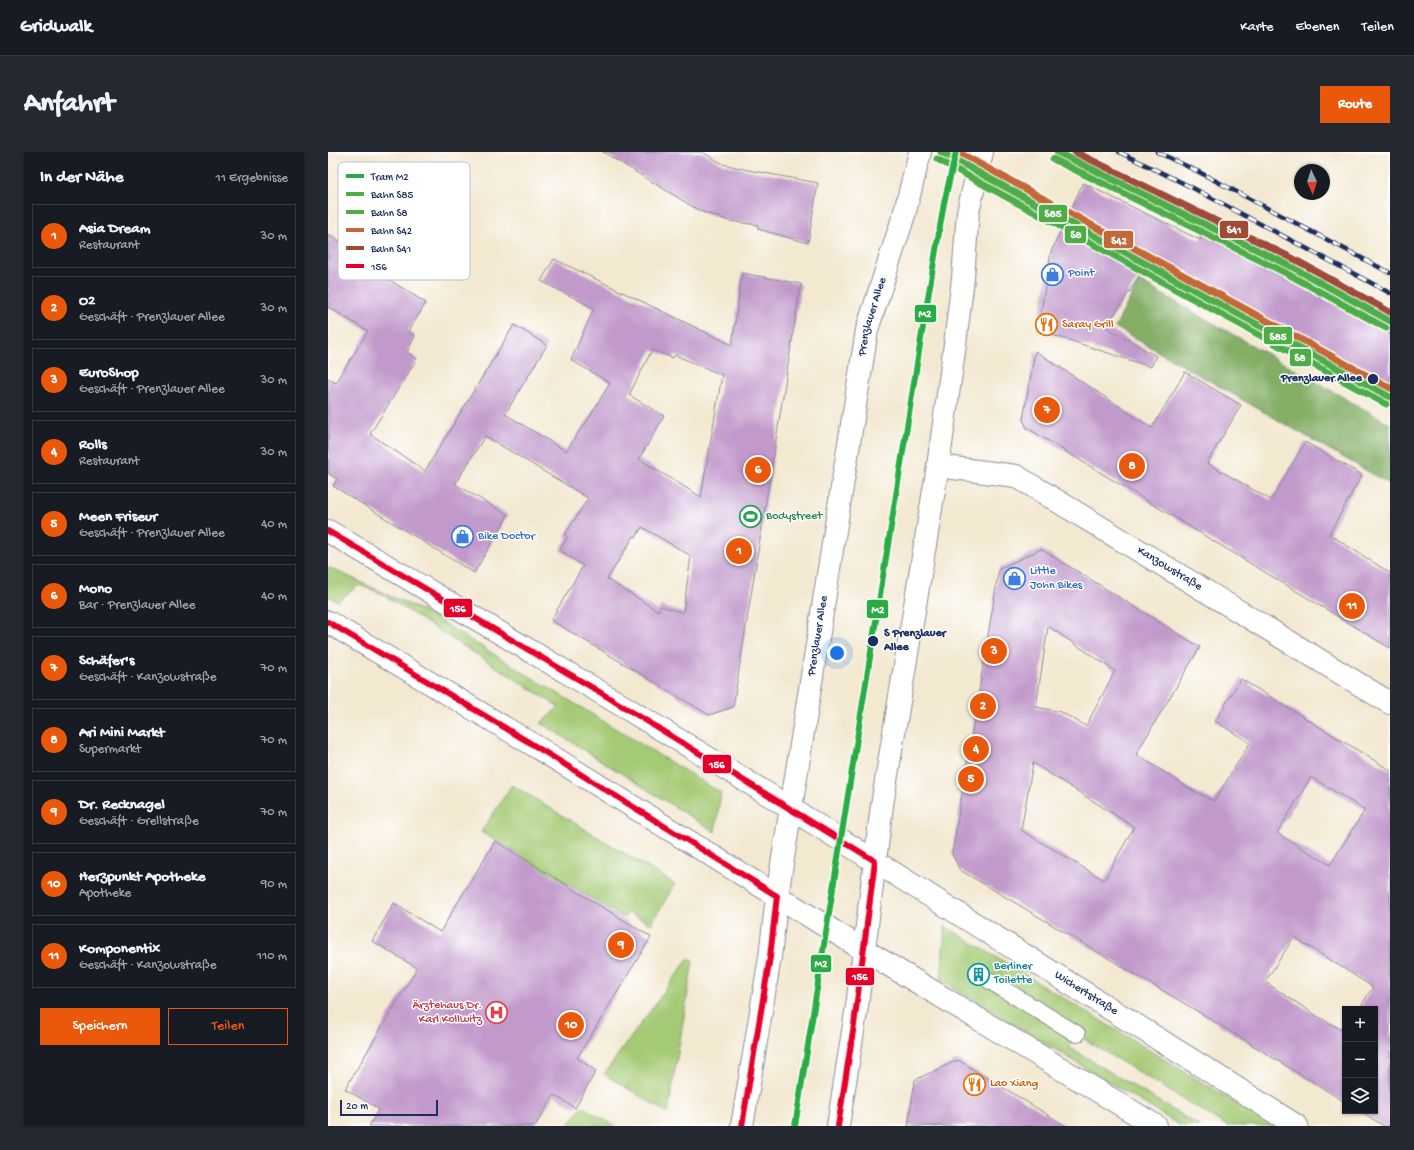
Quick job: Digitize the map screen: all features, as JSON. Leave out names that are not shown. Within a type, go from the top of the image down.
[{"type":"street","name":"Prenzlauer Allee","points":[[742,1126],[770,957],[777,896],[867,330],[911,191],[920,152]]},
{"type":"street","points":[[838,1126],[854,1025],[882,805],[938,466],[963,278],[968,212],[982,152]]},
{"type":"street","name":"Kanzowstraße","points":[[938,466],[1016,476],[1390,703]]},
{"type":"street","name":"Wichertstraße","points":[[328,531],[593,688],[791,809],[1297,1126]]},
{"type":"street","points":[[328,622],[527,741],[864,950],[1156,1126]]},
{"type":"lane","points":[[990,981],[1077,1034]]},
{"type":"green space","points":[[1139,281],[1390,424],[1390,484],[1115,327]]},
{"type":"green space","points":[[328,567],[423,611],[721,793],[715,832],[541,723],[559,707],[380,593],[359,585],[338,601],[328,596]]},
{"type":"green space","points":[[512,785],[675,884],[651,924],[628,912],[624,918],[481,832]]},
{"type":"green space","points":[[945,926],[1274,1126],[1227,1126],[1076,1034],[1069,1047],[1199,1126],[1181,1126],[941,980]]},
{"type":"green space","points":[[689,958],[693,961],[668,1113],[604,1074]]},
{"type":"green space","points":[[582,1106],[615,1126],[568,1126]]},
{"type":"building","points":[[603,152],[702,152],[723,164],[818,183],[808,243],[758,229],[758,225],[729,221],[700,211]]},
{"type":"building","points":[[1083,183],[1200,240],[1204,232],[1286,273],[1390,329],[1390,392],[1150,260],[1106,327],[1156,356],[1151,367],[1038,330],[1051,252]]},
{"type":"building","points":[[328,234],[338,240],[338,280],[390,280],[426,303],[408,331],[415,336],[407,352],[417,359],[370,434],[425,471],[514,325],[547,345],[505,414],[566,451],[584,426],[610,383],[571,360],[594,308],[541,281],[554,259],[732,345],[742,273],[801,284],[733,707],[709,715],[551,620],[583,566],[560,550],[567,538],[565,535],[588,498],[485,436],[455,484],[508,515],[474,573],[333,486],[337,479],[328,473],[328,378],[336,383],[368,331],[328,307]],"holes":[[[652,350],[673,358],[675,355],[722,375],[701,497],[639,459],[664,416],[629,395]],[[642,527],[691,556],[683,613],[661,606],[658,611],[607,579],[634,536],[636,537]]]},
{"type":"building","points":[[1035,351],[1152,428],[1185,372],[1241,405],[1207,463],[1271,500],[1305,442],[1362,475],[1329,534],[1390,573],[1390,648],[1027,428],[1023,420]]},
{"type":"building","points":[[1041,549],[1200,647],[1136,754],[1192,790],[1214,801],[1250,743],[1215,721],[1241,679],[1390,770],[1390,1126],[1384,1126],[1365,1114],[1378,1114],[1378,1006],[1361,1006],[1373,987],[1294,937],[1265,982],[1342,1030],[1342,1100],[1202,1014],[960,870],[952,854],[999,569]],"holes":[[[1048,626],[1115,671],[1086,726],[1061,712],[1036,707]],[[1033,763],[1134,827],[1104,880],[1021,830]],[[1311,777],[1365,810],[1330,865],[1277,833]]]},
{"type":"building","name":"Ärztehaus Dr. Karl Kollwitz","points":[[495,841],[651,937],[577,1058],[596,1071],[575,1108],[554,1095],[535,1126],[369,1126],[379,1109],[345,1089],[417,968],[372,941],[394,903],[440,932]]},
{"type":"building","points":[[958,1060],[1066,1126],[908,1126],[915,1080]]},
{"type":"railway","points":[[1119,152],[1191,187],[1390,293]]},
{"type":"railway","points":[[1157,152],[1199,172],[1390,273]]},
{"type":"tram line","name":"M2","points":[[795,1126],[921,339],[944,203],[956,152]]},
{"type":"rail line","name":"S85","points":[[941,152],[1390,397]]},
{"type":"rail line","name":"S42","points":[[958,152],[1390,388]]},
{"type":"rail line","name":"S85","points":[[1057,152],[1290,266],[1390,321]]},
{"type":"rail line","name":"S41","points":[[1075,152],[1294,259],[1390,312]]},
{"type":"rail line","name":"S8","points":[[937,159],[1386,404]]},
{"type":"rail line","name":"S8","points":[[1053,159],[1286,273],[1386,328]]},
{"type":"transit line","name":"156","points":[[328,531],[593,688],[875,861],[854,1025],[838,1126]]},
{"type":"transit line","name":"156","points":[[328,622],[527,741],[777,896],[770,957],[742,1126]]},
{"type":"place","name":"Point","points":[[1053,274]]},
{"type":"place","name":"Saray Grill","points":[[1046,325]]},
{"type":"place","name":"Prenzlauer Allee","points":[[1373,379]]},
{"type":"place","name":"Schäfer's","points":[[1047,410]]},
{"type":"place","name":"Ari Mini Markt","points":[[1132,466]]},
{"type":"place","name":"Mono","points":[[758,470]]},
{"type":"place","name":"Bodystreet","points":[[750,517]]},
{"type":"place","name":"Bike Doctor","points":[[462,537]]},
{"type":"place","name":"Asia Dream","points":[[739,551]]},
{"type":"place","name":"Little John Bikes","points":[[1014,579]]},
{"type":"place","name":"Komponentix","points":[[1352,606]]},
{"type":"place","name":"S Prenzlauer Allee","points":[[873,641]]},
{"type":"place","name":"EuroShop","points":[[994,651]]},
{"type":"place","name":"O2","points":[[983,706]]},
{"type":"place","name":"Rolls","points":[[976,749]]},
{"type":"place","name":"Meen Friseur","points":[[971,779]]},
{"type":"place","name":"Dr. Recknagel","points":[[621,945]]},
{"type":"place","name":"Berliner Toilette","points":[[978,974]]},
{"type":"place","name":"Ärztehaus Dr. Karl Kollwitz","points":[[497,1013]]},
{"type":"place","name":"Herzpunkt Apotheke","points":[[571,1025]]},
{"type":"place","name":"Lao Xiang","points":[[975,1084]]}]
